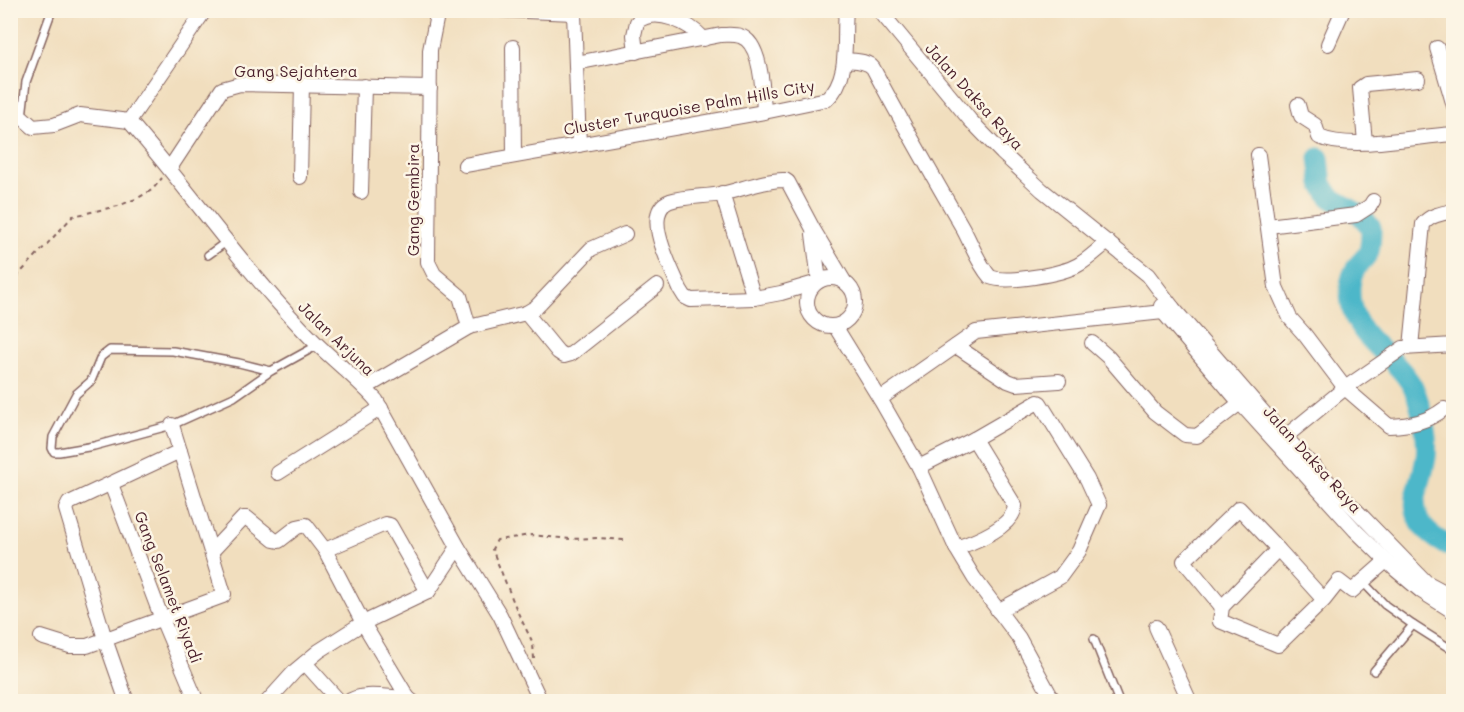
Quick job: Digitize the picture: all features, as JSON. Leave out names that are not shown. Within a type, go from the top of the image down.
[{"type":"street","points":[[22,117],[33,127],[54,125],[80,115],[129,121],[205,10]]},
{"type":"street","name":"Gang Gembira","points":[[438,10],[430,50],[428,262],[434,273],[460,296],[469,327]]},
{"type":"street","points":[[499,10],[573,12],[579,145]]},
{"type":"street","name":"Cluster Turquoise Palm Hills City","points":[[465,165],[826,99],[839,82],[845,60],[846,10]]},
{"type":"street","name":"Jalan Daksa Raya","points":[[879,10],[970,120],[1002,153],[1042,190],[1148,275],[1161,292],[1161,304],[1285,437],[1426,582],[1454,597]]},
{"type":"street","points":[[1328,44],[1343,10]]},
{"type":"street","points":[[636,52],[635,29],[637,22],[645,16],[652,15],[677,20],[704,39]]},
{"type":"street","points":[[576,63],[704,39],[739,35],[746,39],[758,60],[763,86],[764,112]]},
{"type":"street","points":[[513,47],[514,156]]},
{"type":"street","points":[[1437,48],[1454,106]]},
{"type":"street","points":[[845,60],[869,63],[873,68],[990,277],[1010,280],[1065,271],[1078,265],[1108,242]]},
{"type":"street","points":[[1365,142],[1360,88],[1366,84],[1418,79]]},
{"type":"street","name":"Gang Sejahtera","points":[[170,168],[222,89],[240,84],[430,88]]},
{"type":"street","points":[[300,177],[302,84]]},
{"type":"street","points":[[361,192],[364,86]]},
{"type":"street","points":[[1298,105],[1301,116],[1315,125],[1319,137],[1349,144],[1454,134]]},
{"type":"street","name":"Jalan Arjuna","points":[[129,121],[170,168],[226,242],[274,298],[318,345],[365,388],[381,408],[458,547],[500,615],[531,676],[541,702]]},
{"type":"street","points":[[1258,155],[1276,287],[1290,318],[1345,388],[1389,426],[1431,419],[1444,409]]},
{"type":"street","points":[[813,230],[817,282],[810,290],[807,306],[810,313],[820,323],[835,326],[848,319],[855,306],[854,292],[844,281],[785,180],[722,194],[670,201],[661,207],[656,226],[680,289],[685,297],[691,300],[754,298],[781,293],[817,282],[827,278],[844,281]]},
{"type":"street","points":[[722,194],[754,298]]},
{"type":"street","points":[[1268,226],[1356,215],[1372,203]]},
{"type":"street","points":[[1407,347],[1423,224],[1426,219],[1433,216],[1454,211]]},
{"type":"street","points":[[365,388],[469,327],[526,313],[536,307],[591,249],[625,234]]},
{"type":"street","points":[[526,313],[558,352],[564,356],[571,354],[657,286]]},
{"type":"street","points":[[781,293],[807,306]]},
{"type":"street","points":[[880,399],[976,332],[1168,310]]},
{"type":"street","name":"Jalan Daksa Raya","points":[[1168,310],[1240,403],[1355,530],[1421,591],[1454,612]]},
{"type":"street","points":[[835,326],[919,467],[956,548],[974,578],[1019,638],[1054,702]]},
{"type":"street","points":[[1092,343],[1108,357],[1155,412],[1185,435],[1197,436],[1240,403]]},
{"type":"street","points":[[1285,437],[1345,388],[1407,347],[1454,345]]},
{"type":"street","points":[[956,346],[1016,384],[1059,381]]},
{"type":"street","points":[[919,467],[974,440],[1036,402],[1040,403],[1087,479],[1099,505],[1078,551],[1060,577],[998,611]]},
{"type":"street","points":[[278,473],[381,408]]},
{"type":"street","points":[[41,637],[70,646],[87,646],[224,594],[172,425]]},
{"type":"street","points":[[956,548],[981,539],[1003,525],[1015,510],[1015,506],[974,440]]},
{"type":"street","points":[[127,702],[105,639],[66,509],[69,503],[180,451]]},
{"type":"street","name":"Gang Selamet Riyadi","points":[[111,483],[162,619],[198,702]]},
{"type":"street","points":[[1222,607],[1184,561],[1239,508],[1324,600]]},
{"type":"street","points":[[212,551],[243,518],[247,518],[274,540],[279,541],[297,527],[306,525],[325,550],[363,623],[411,700]]},
{"type":"street","points":[[325,550],[385,524],[390,525],[428,592]]},
{"type":"street","points":[[267,702],[319,651],[363,623],[428,592],[458,547]]},
{"type":"street","points":[[1278,549],[1222,607],[1220,621],[1278,645],[1324,600],[1339,581],[1352,591],[1386,561]]},
{"type":"street","points":[[1156,627],[1190,702]]},
{"type":"street","points":[[305,663],[340,702]]},
{"type":"street","points":[[348,702],[352,698],[365,695],[411,700]]},
{"type":"lane","points":[[22,117],[26,81],[52,10]]},
{"type":"lane","points":[[208,255],[226,242]]},
{"type":"lane","points":[[271,371],[173,351],[110,351],[101,357],[91,381],[76,394],[53,436],[52,448],[54,452],[59,452],[94,446],[172,425],[234,397],[271,371],[318,345]]},
{"type":"lane","points":[[1363,582],[1385,605],[1454,651]]},
{"type":"lane","points":[[1374,670],[1413,625]]},
{"type":"lane","points":[[1094,639],[1119,702]]},
{"type":"path","points":[[10,284],[73,216],[118,206],[138,198],[152,190],[170,168]]},
{"type":"path","points":[[531,676],[535,650],[533,643],[503,580],[492,549],[493,544],[497,540],[531,535],[570,539],[624,540]]},
{"type":"waterway","points":[[1319,158],[1322,184],[1331,198],[1361,215],[1371,228],[1369,251],[1351,279],[1351,304],[1363,331],[1405,375],[1413,388],[1419,403],[1426,444],[1425,462],[1416,497],[1417,515],[1431,535],[1454,548]]}]
